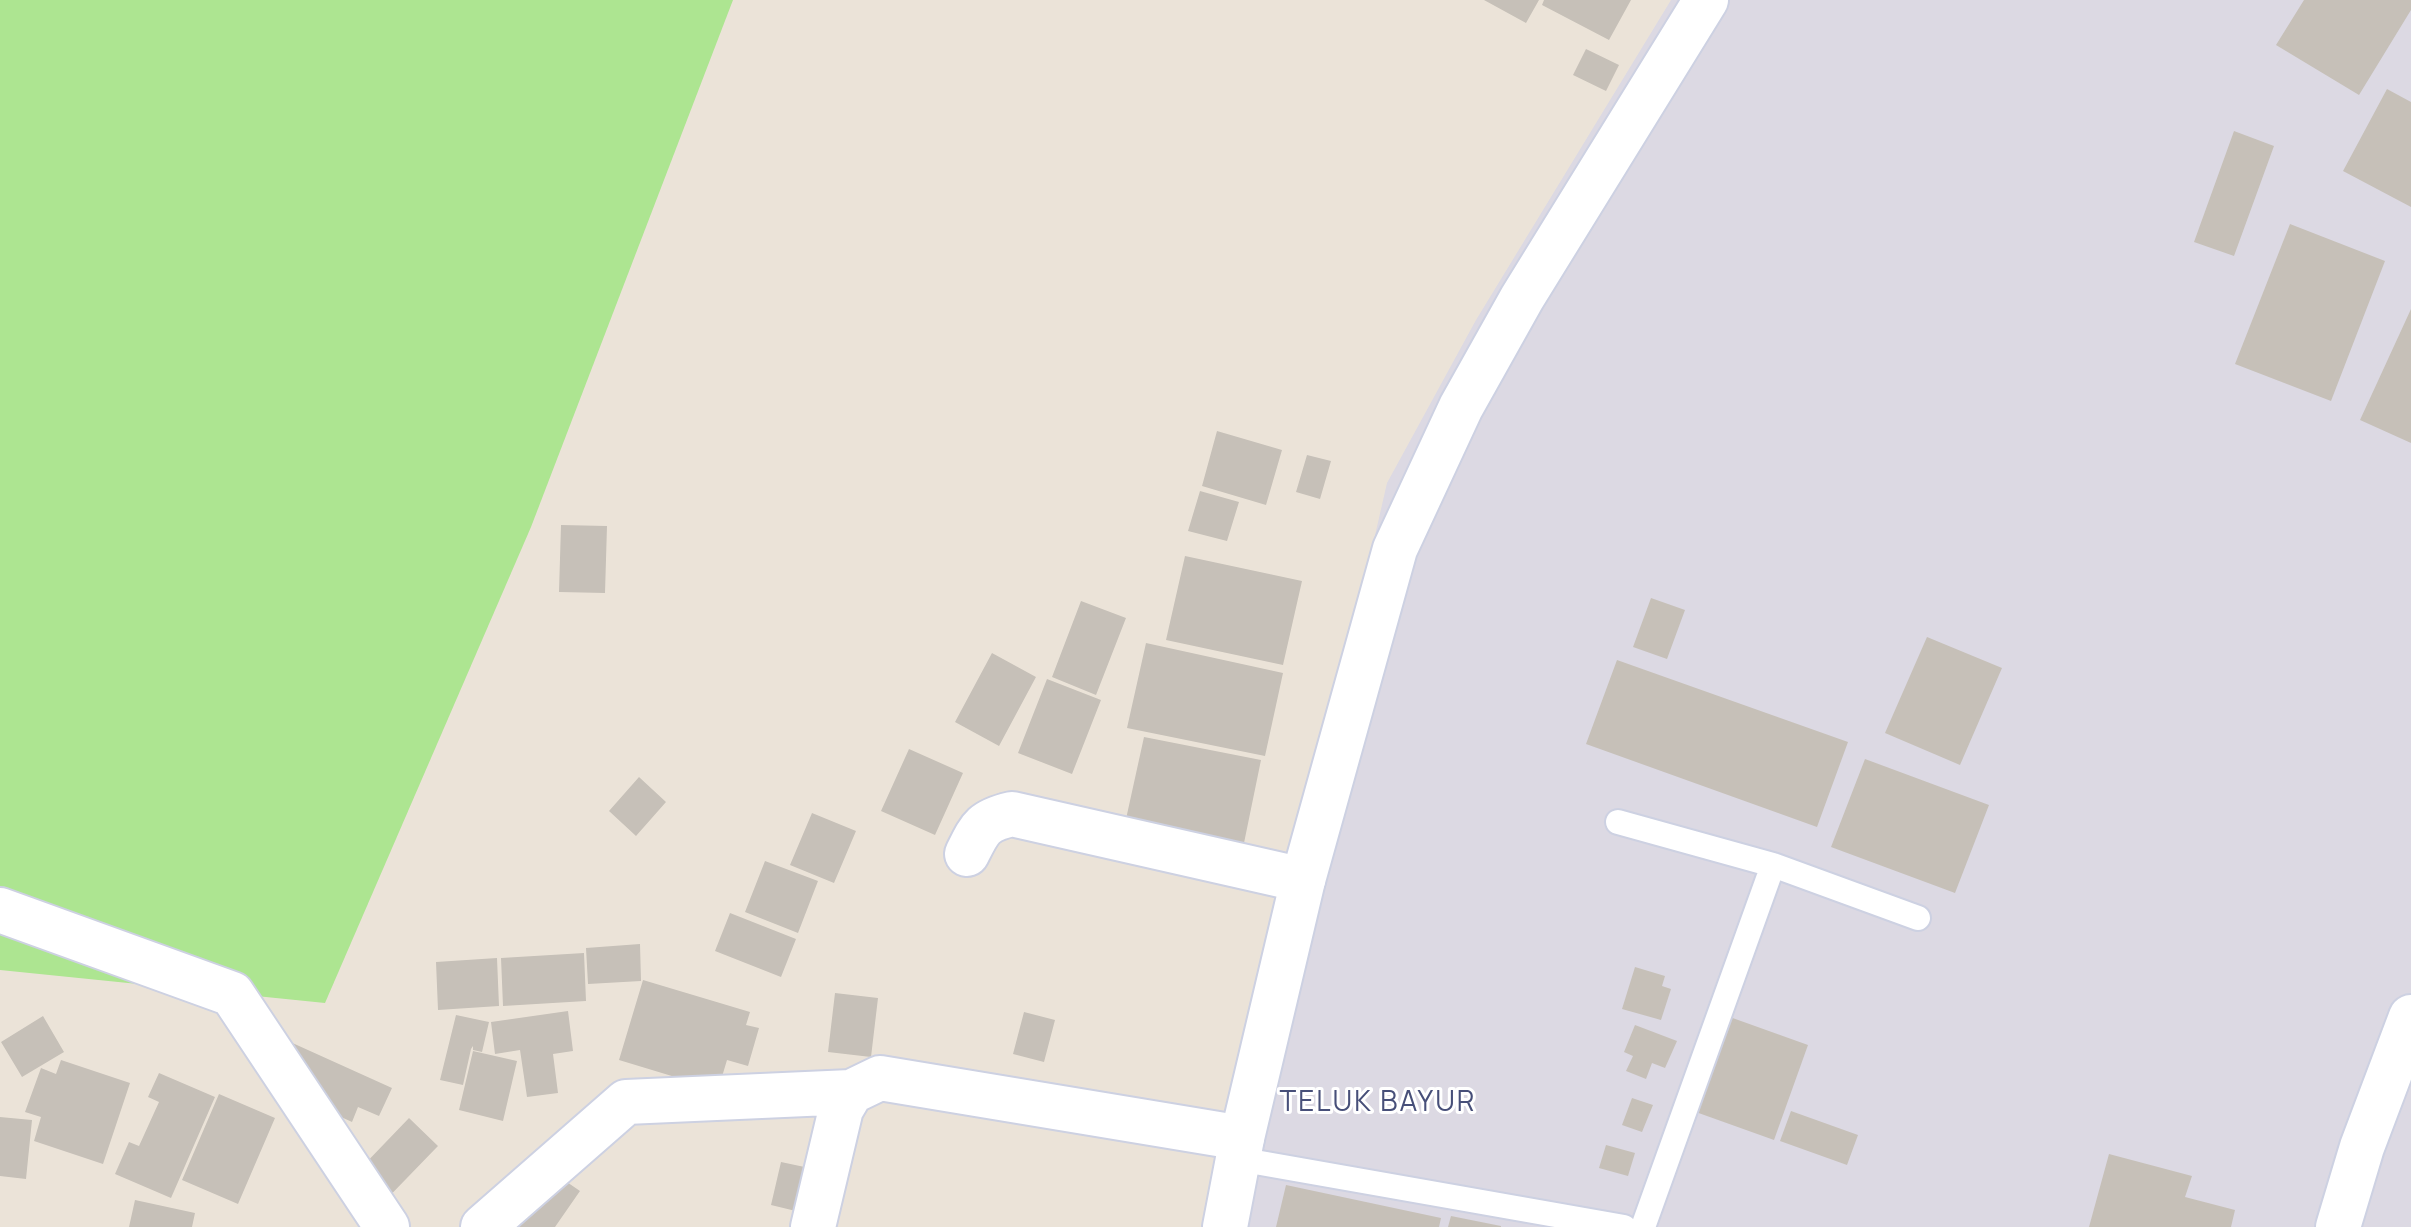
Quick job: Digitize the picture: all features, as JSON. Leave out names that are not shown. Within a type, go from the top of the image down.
[{"type":"street","points":[[1225,1227],[1240,1148],[1303,880],[1395,549],[1461,407],[1522,298],[1706,0]]},
{"type":"street","points":[[967,854],[978,831],[991,819],[1012,814],[1303,880]]},
{"type":"street","points":[[0,910],[232,994],[387,1227]]},
{"type":"street","points":[[2338,1227],[2362,1147],[2411,1017]]},
{"type":"street","points":[[483,1227],[626,1102],[851,1092],[880,1078],[1240,1148]]},
{"type":"street","points":[[813,1227],[841,1109],[851,1092]]},
{"type":"lane","points":[[1618,822],[1773,865],[1918,918]]},
{"type":"lane","points":[[1643,1227],[1773,865]]},
{"type":"lane","points":[[1240,1148],[1624,1227]]},
{"type":"shaded area","points":[[1671,0],[2411,0],[2411,1227],[1227,1227],[1298,871],[1387,483],[1476,320]]},
{"type":"green space","points":[[0,0],[733,0],[531,527],[325,1003],[0,970]]},
{"type":"building","points":[[1484,0],[1539,0],[1526,23]]},
{"type":"building","points":[[1544,0],[1631,0],[1609,40],[1542,5]]},
{"type":"building","points":[[2304,0],[2411,0],[2411,10],[2359,95],[2276,45]]},
{"type":"building","points":[[1586,49],[1619,65],[1606,91],[1573,75]]},
{"type":"building","points":[[2387,89],[2411,102],[2411,207],[2343,171]]},
{"type":"building","points":[[2234,131],[2274,146],[2234,256],[2194,242]]},
{"type":"building","points":[[2290,224],[2385,261],[2331,401],[2235,364]]},
{"type":"building","points":[[2411,309],[2411,443],[2360,420]]},
{"type":"building","points":[[1217,431],[1282,450],[1266,505],[1202,486]]},
{"type":"building","points":[[1307,455],[1331,461],[1320,499],[1296,492]]},
{"type":"building","points":[[1200,491],[1239,502],[1227,541],[1188,531]]},
{"type":"building","points":[[561,525],[607,526],[605,593],[559,592]]},
{"type":"building","points":[[1185,556],[1302,581],[1283,665],[1166,640]]},
{"type":"building","points":[[1651,598],[1685,610],[1667,659],[1633,647]]},
{"type":"building","points":[[1081,601],[1126,618],[1096,695],[1052,677]]},
{"type":"building","points":[[1927,637],[2002,668],[1960,765],[1885,733]]},
{"type":"building","points":[[1146,643],[1283,673],[1265,756],[1127,728]]},
{"type":"building","points":[[992,653],[1036,677],[999,746],[955,722]]},
{"type":"building","points":[[1617,660],[1848,742],[1817,827],[1586,744]]},
{"type":"building","points":[[1047,679],[1101,700],[1072,774],[1018,753]]},
{"type":"building","points":[[1144,737],[1261,760],[1244,843],[1126,819]]},
{"type":"building","points":[[909,749],[963,773],[935,835],[881,811]]},
{"type":"building","points":[[1865,759],[1989,805],[1955,893],[1831,847]]},
{"type":"building","points":[[639,777],[666,802],[636,836],[609,811]]},
{"type":"building","points":[[812,813],[856,831],[834,883],[790,865]]},
{"type":"building","points":[[765,861],[818,881],[798,933],[745,912]]},
{"type":"building","points":[[730,913],[796,939],[781,977],[715,951]]},
{"type":"building","points":[[640,944],[641,981],[588,984],[586,948]]},
{"type":"building","points":[[584,953],[586,1001],[503,1006],[501,958]]},
{"type":"building","points":[[497,958],[499,1006],[438,1010],[436,962]]},
{"type":"building","points":[[1635,967],[1665,976],[1662,986],[1671,989],[1661,1020],[1622,1009]]},
{"type":"building","points":[[643,980],[750,1012],[746,1025],[759,1028],[748,1066],[727,1060],[718,1090],[619,1060]]},
{"type":"building","points":[[835,993],[878,998],[871,1057],[828,1052]]},
{"type":"building","points":[[568,1011],[573,1051],[553,1054],[558,1093],[527,1097],[520,1050],[495,1054],[491,1022]]},
{"type":"building","points":[[1024,1012],[1055,1020],[1044,1062],[1013,1054]]},
{"type":"building","points":[[456,1015],[489,1022],[482,1052],[473,1050],[473,1046],[471,1049],[463,1085],[440,1080]]},
{"type":"building","points":[[43,1016],[64,1052],[22,1077],[1,1042]]},
{"type":"building","points":[[1727,1016],[1808,1045],[1774,1140],[1693,1111]]},
{"type":"building","points":[[1635,1025],[1677,1041],[1665,1068],[1652,1063],[1646,1079],[1626,1071],[1633,1056],[1624,1052]]},
{"type":"building","points":[[288,1041],[392,1088],[379,1116],[358,1107],[352,1122],[326,1110],[330,1101],[317,1096]]},
{"type":"building","points":[[473,1051],[517,1061],[503,1121],[459,1110]]},
{"type":"building","points":[[61,1060],[130,1083],[103,1164],[34,1141],[41,1117],[25,1112],[41,1068],[56,1074]]},
{"type":"building","points":[[159,1073],[215,1097],[171,1198],[115,1174],[129,1142],[139,1146],[159,1102],[148,1097]]},
{"type":"building","points":[[219,1094],[275,1118],[238,1204],[182,1180]]},
{"type":"building","points":[[1632,1098],[1653,1105],[1642,1132],[1622,1125]]},
{"type":"building","points":[[1791,1111],[1858,1135],[1847,1165],[1780,1141]]},
{"type":"building","points":[[0,1117],[32,1120],[26,1179],[0,1176]]},
{"type":"building","points":[[409,1118],[438,1146],[375,1211],[360,1169]]},
{"type":"building","points":[[1606,1145],[1635,1153],[1628,1176],[1599,1168]]},
{"type":"building","points":[[2109,1154],[2192,1176],[2185,1197],[2235,1210],[2231,1227],[2089,1227]]},
{"type":"building","points":[[781,1162],[814,1169],[804,1213],[771,1205]]},
{"type":"building","points":[[542,1165],[580,1191],[555,1227],[499,1227]]},
{"type":"building","points":[[1286,1185],[1441,1218],[1439,1227],[1276,1227]]},
{"type":"building","points":[[135,1200],[195,1213],[192,1227],[129,1227]]},
{"type":"building","points":[[1451,1216],[1501,1226],[1501,1227],[1448,1227]]},
{"type":"district","name":"TELUK BAYUR","points":[[1378,1103]]}]
